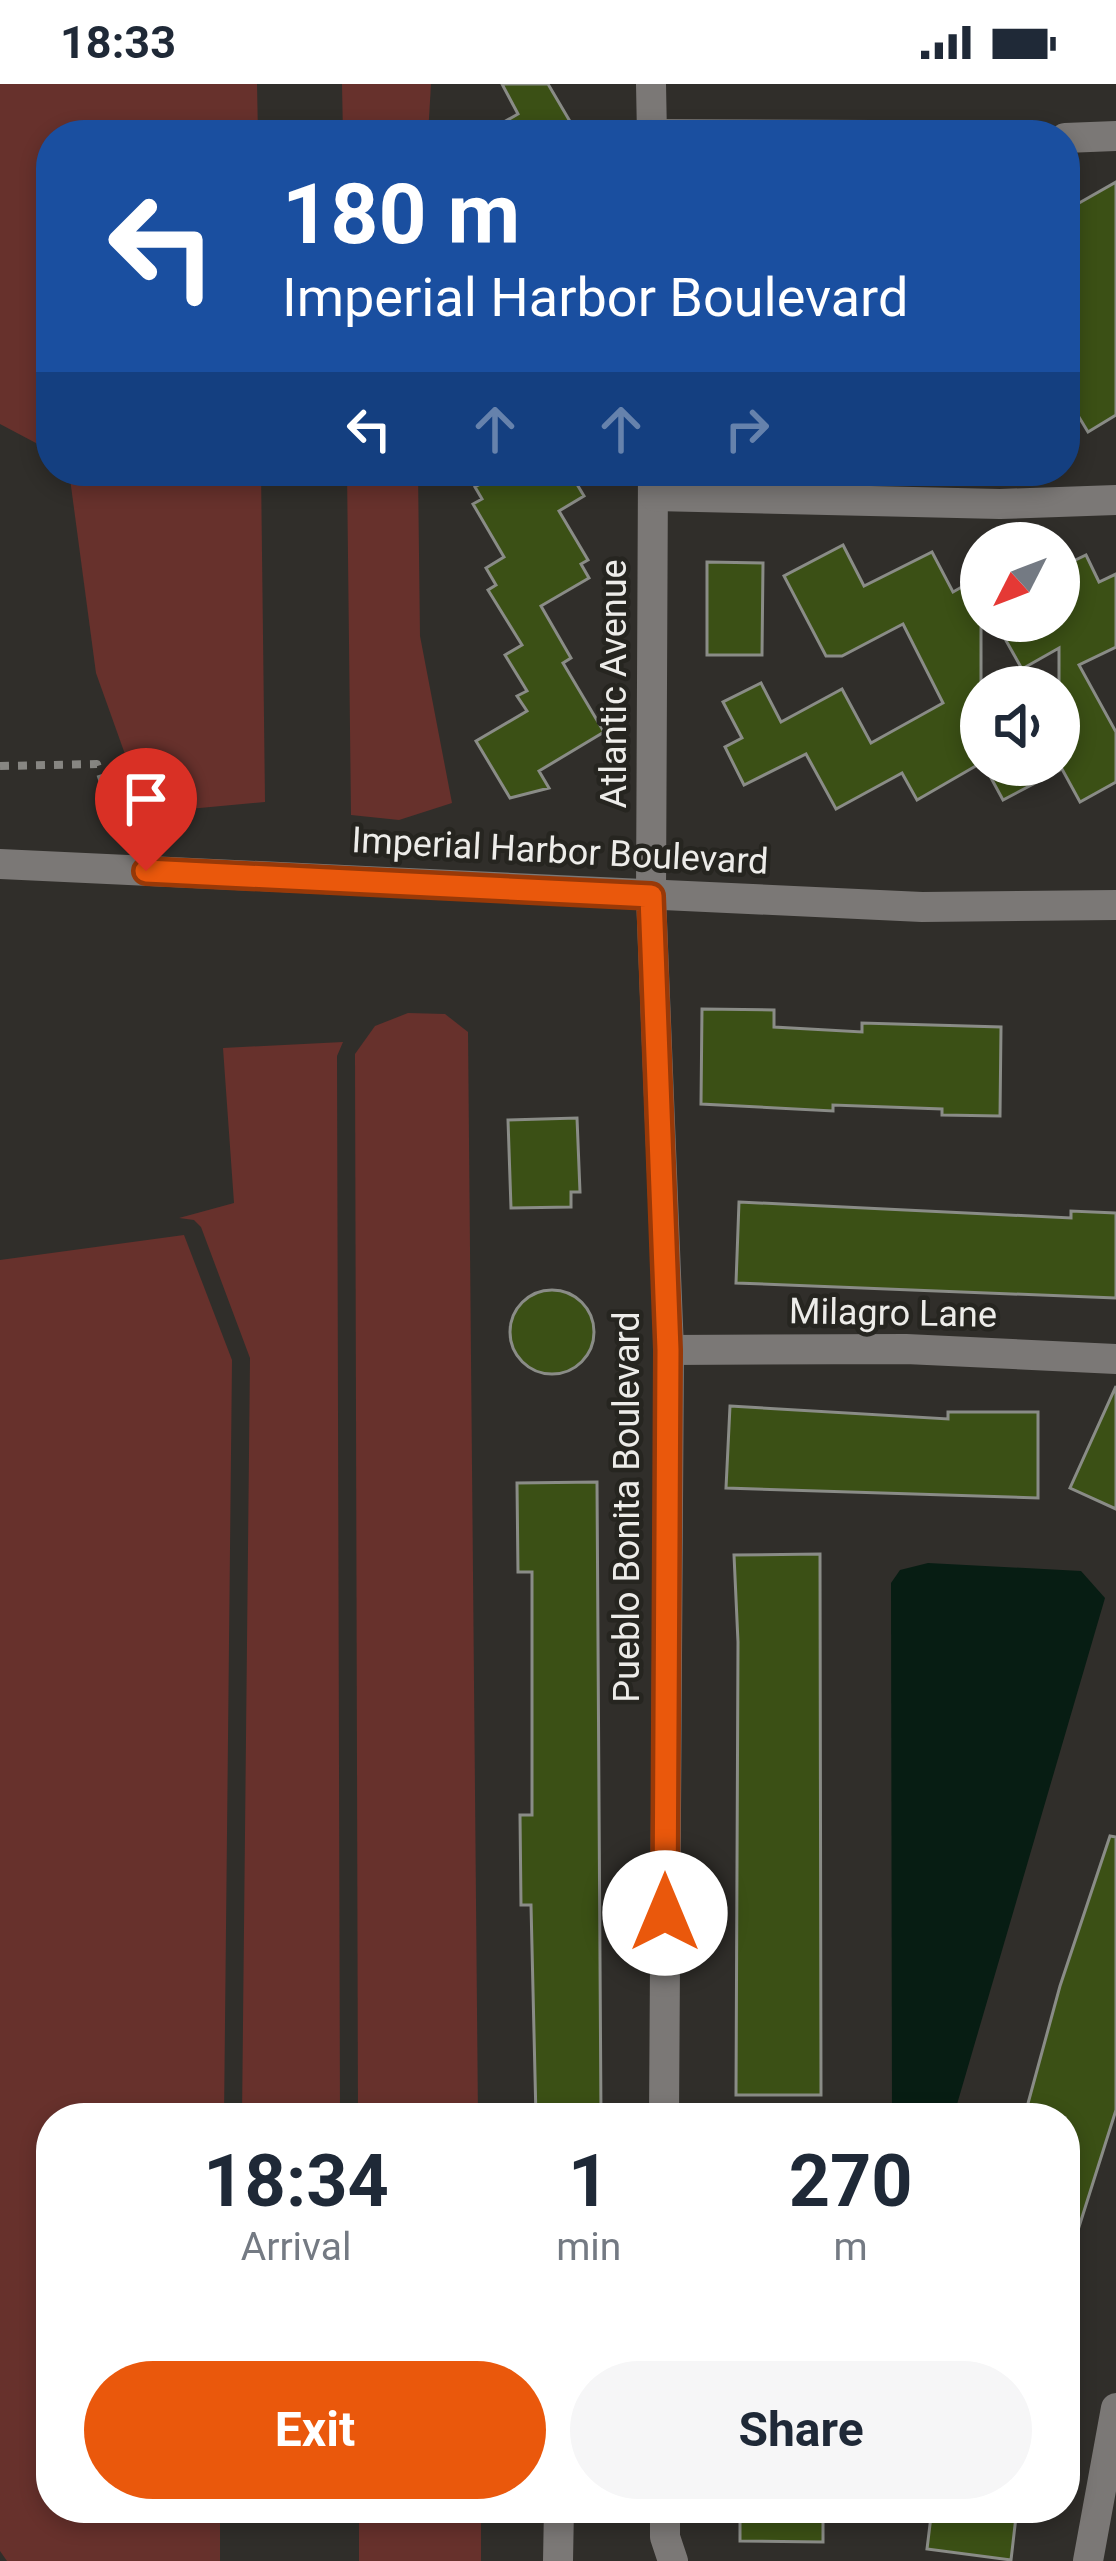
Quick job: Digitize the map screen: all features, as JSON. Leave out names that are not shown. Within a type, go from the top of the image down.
[{"type":"street","points":[[651,84],[652,120]]},
{"type":"street","points":[[1080,137],[1116,136]]},
{"type":"street","name":"Atlantic Avenue","points":[[651,896],[653,486]]},
{"type":"street","points":[[703,486],[1000,504],[1116,500]]},
{"type":"street","name":"Imperial Harbor Boulevard","points":[[0,864],[922,907],[1116,905]]},
{"type":"street","name":"Pueblo Bonita Boulevard","points":[[651,896],[668,1350],[664,2103]]},
{"type":"street","name":"Milagro Lane","points":[[668,1350],[906,1349],[1116,1359]]},
{"type":"street","points":[[1088,2561],[1116,2408]]},
{"type":"street","points":[[558,2561],[559,2523]]},
{"type":"street","points":[[665,2523],[673,2561]]},
{"type":"path","points":[[0,766],[98,764],[121,839],[143,841]]},
{"type":"shaded area","points":[[0,84],[257,84],[258,120],[36,120],[36,443],[0,424]]},
{"type":"shaded area","points":[[342,84],[431,84],[429,120],[343,120]]},
{"type":"shaded area","points":[[71,486],[261,486],[265,802],[146,813],[96,673]]},
{"type":"shaded area","points":[[347,486],[418,486],[420,636],[452,803],[399,820],[351,815]]},
{"type":"shaded area","points":[[408,1013],[445,1014],[468,1032],[478,2103],[358,2103],[355,1054],[375,1026]]},
{"type":"shaded area","points":[[343,1042],[337,1056],[340,2103],[242,2103],[250,1358],[201,1227],[194,1220],[179,1218],[234,1203],[223,1048]]},
{"type":"shaded area","points":[[184,1235],[232,1360],[224,2103],[36,2103],[36,2523],[220,2523],[220,2561],[7,2561],[0,2551],[0,1260]]},
{"type":"shaded area","points":[[928,1563],[1081,1571],[1105,1598],[957,2103],[892,2103],[891,1583],[900,1570]]},
{"type":"shaded area","points":[[359,2523],[481,2523],[481,2561],[359,2561]]},
{"type":"building","points":[[502,84],[548,84],[569,120],[507,120],[518,114]]},
{"type":"building","points":[[1116,182],[1116,415],[1088,432],[1080,419],[1080,202]]},
{"type":"building","points":[[578,486],[584,496],[559,511],[588,560],[581,564],[589,578],[541,606],[571,658],[563,663],[604,732],[539,771],[549,788],[510,798],[476,741],[527,711],[517,696],[527,691],[505,655],[522,645],[488,590],[496,585],[486,568],[504,557],[473,504],[482,499],[475,487]]},
{"type":"building","points":[[843,545],[864,586],[932,552],[953,592],[960,588],[960,642],[981,642],[981,666],[960,666],[960,775],[917,800],[902,773],[836,809],[806,754],[744,785],[725,747],[742,738],[723,702],[761,683],[781,722],[842,689],[871,743],[943,703],[903,624],[842,656],[826,656],[784,576]]},
{"type":"building","points":[[1086,555],[1099,582],[1116,574],[1116,647],[1080,666],[1059,666],[1059,648],[1020,666],[1007,642],[1080,642],[1080,558]]},
{"type":"building","points":[[707,562],[763,563],[762,655],[707,655]]},
{"type":"building","points":[[1080,667],[1116,732],[1116,782],[1080,802],[1071,786],[1080,786]]},
{"type":"building","points":[[995,786],[1030,786],[1003,800]]},
{"type":"building","points":[[702,1009],[774,1010],[774,1027],[862,1032],[862,1023],[1001,1027],[1000,1116],[942,1115],[942,1109],[833,1105],[833,1111],[701,1104]]},
{"type":"building","points":[[577,1118],[580,1192],[571,1192],[571,1207],[511,1208],[508,1120]]},
{"type":"building","points":[[739,1202],[1071,1218],[1071,1211],[1116,1213],[1116,1298],[736,1283]]},
{"type":"building","points":[[552,1290],[581,1303],[594,1332],[581,1361],[552,1374],[523,1361],[510,1332],[523,1303]]},
{"type":"building","points":[[1116,1386],[1116,1509],[1070,1488]]},
{"type":"building","points":[[730,1406],[948,1419],[948,1412],[1038,1412],[1038,1498],[726,1488]]},
{"type":"building","points":[[597,1482],[601,2103],[536,2103],[531,1905],[521,1905],[520,1815],[532,1815],[532,1572],[518,1572],[517,1483]]},
{"type":"building","points":[[820,1554],[821,2095],[736,2095],[738,1642],[734,1555]]},
{"type":"building","points":[[1110,1836],[1116,1837],[1116,2110],[1080,2224],[1080,2103],[1028,2103],[1060,1986]]},
{"type":"building","points":[[740,2523],[823,2523],[823,2542],[740,2541]]},
{"type":"building","points":[[930,2523],[1015,2523],[1011,2560],[927,2549]]},
{"type":"route","points":[[146,871],[651,896],[668,1350],[665,1913]]}]
